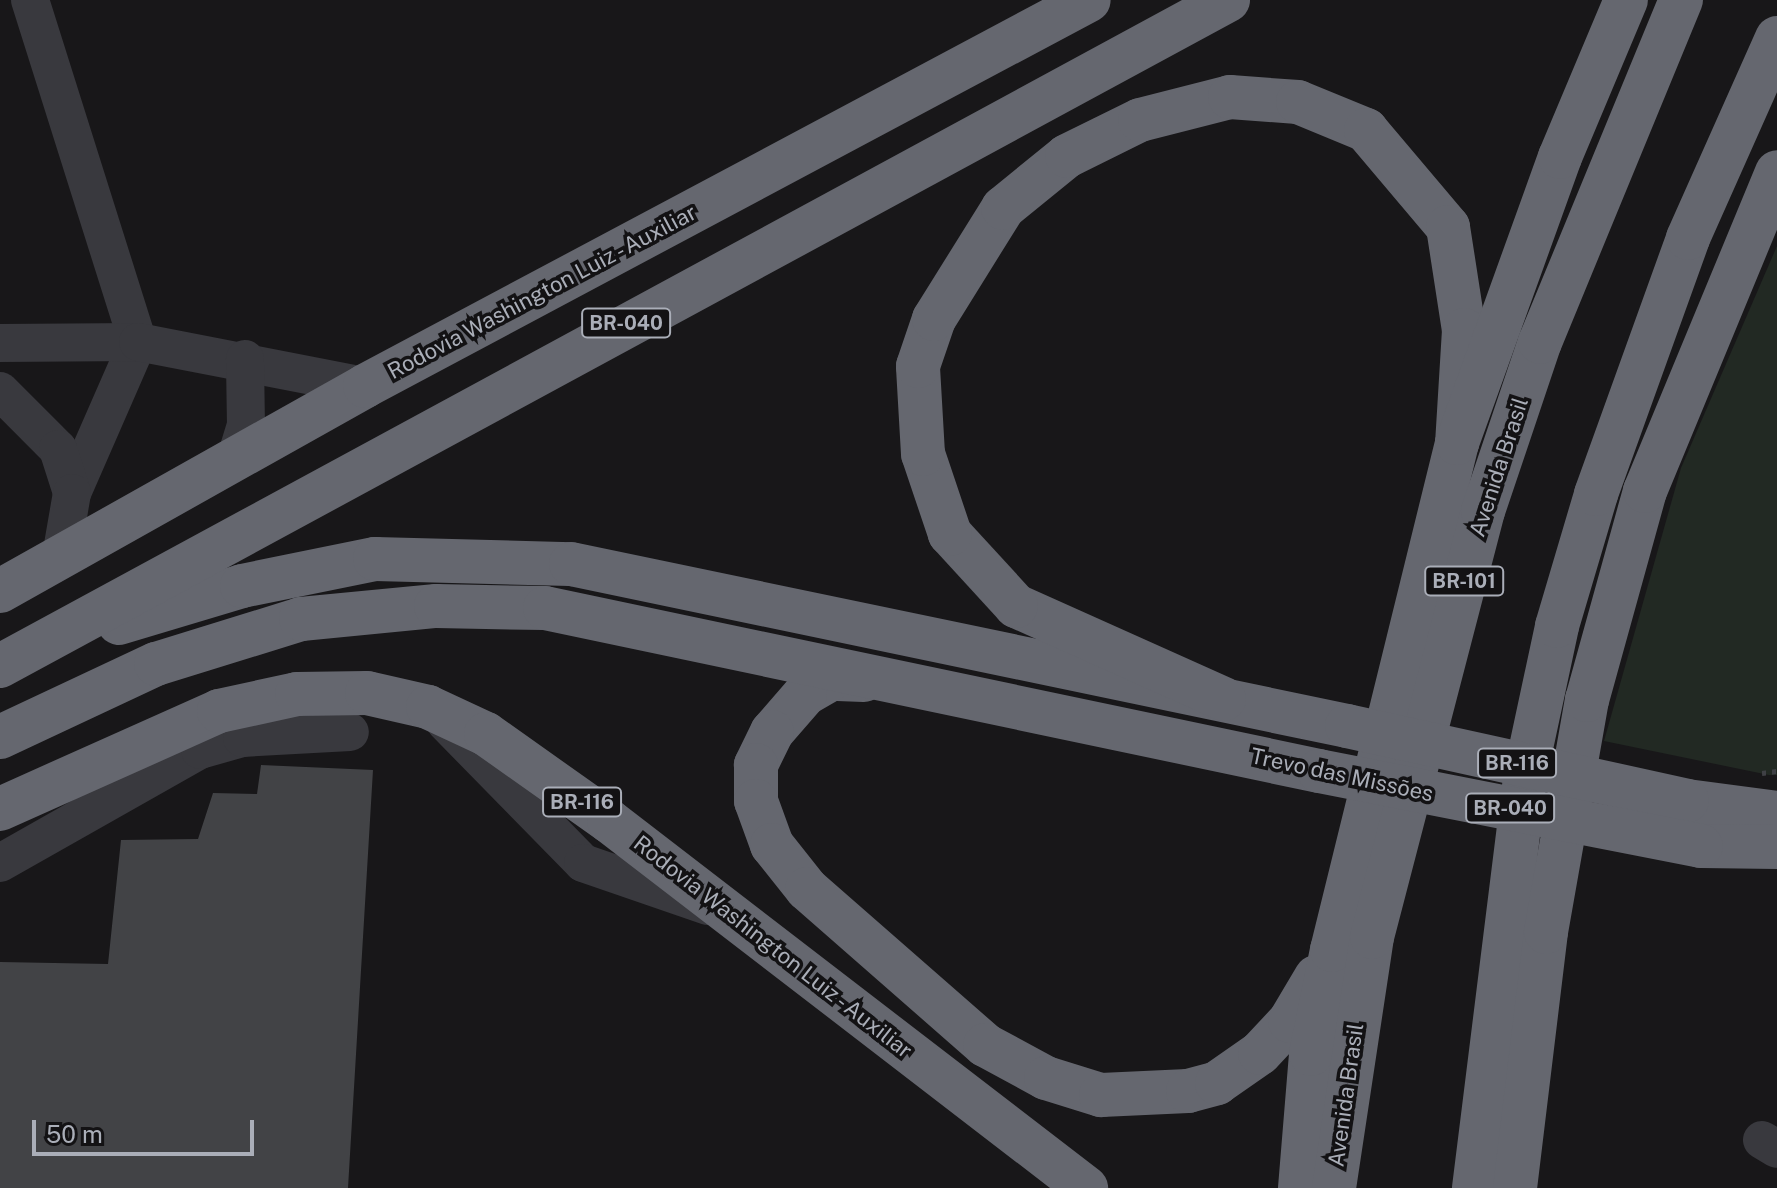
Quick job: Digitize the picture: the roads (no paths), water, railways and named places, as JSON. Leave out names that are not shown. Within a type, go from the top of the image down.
[{"type":"highway","name":"Rodovia Washington Luiz - Auxiliar","points":[[0,591],[365,386],[1089,0]]},
{"type":"highway","name":"BR-040","points":[[13,659],[1228,0]]},
{"type":"highway","name":"Avenida Brasil","points":[[1300,1188],[1311,1054],[1332,950],[1457,443],[1596,67],[1626,0]]},
{"type":"highway","points":[[1596,67],[1639,0]]},
{"type":"highway","name":"Avenida Brasil","points":[[1334,1188],[1372,937],[1483,511],[1551,312],[1681,0]]},
{"type":"highway","points":[[1474,1188],[1526,771],[1557,626],[1596,494],[1688,238],[1777,38]]},
{"type":"highway","points":[[1224,699],[1016,606],[950,534],[923,454],[918,366],[940,307],[1003,208],[1067,156],[1140,120],[1230,97],[1298,102],[1366,130],[1448,227],[1464,330],[1457,443]]},
{"type":"highway","points":[[1515,1188],[1546,932],[1587,700],[1645,491],[1773,184]]},
{"type":"highway","name":"BR-116","points":[[13,659],[242,586],[375,559],[464,556],[571,564],[1224,699],[1687,801],[1777,813]]},
{"type":"highway","name":"BR-040","points":[[9,734],[156,664],[301,619],[436,606],[545,608],[911,682]]},
{"type":"highway","points":[[911,682],[831,679],[805,694],[767,743],[756,765],[756,801],[772,845],[807,889],[985,1045],[1046,1078],[1101,1095],[1188,1091],[1217,1083],[1260,1053],[1290,1021],[1332,950]]},
{"type":"highway","name":"Trevo das Missões","points":[[911,682],[1319,771],[1701,846],[1777,847]]},
{"type":"highway","name":"Rodovia Washington Luiz - Auxiliar","points":[[0,809],[219,711],[311,694],[367,693],[428,707],[486,734],[733,915],[1086,1188]]},
{"type":"lane","points":[[30,0],[138,342],[72,493],[61,557]]},
{"type":"lane","points":[[2,336],[138,342],[245,359],[365,386]]},
{"type":"lane","points":[[235,461],[246,426],[245,359]]},
{"type":"lane","points":[[0,391],[58,449],[72,493]]},
{"type":"lane","points":[[0,863],[200,750],[242,738],[350,732]]}]
